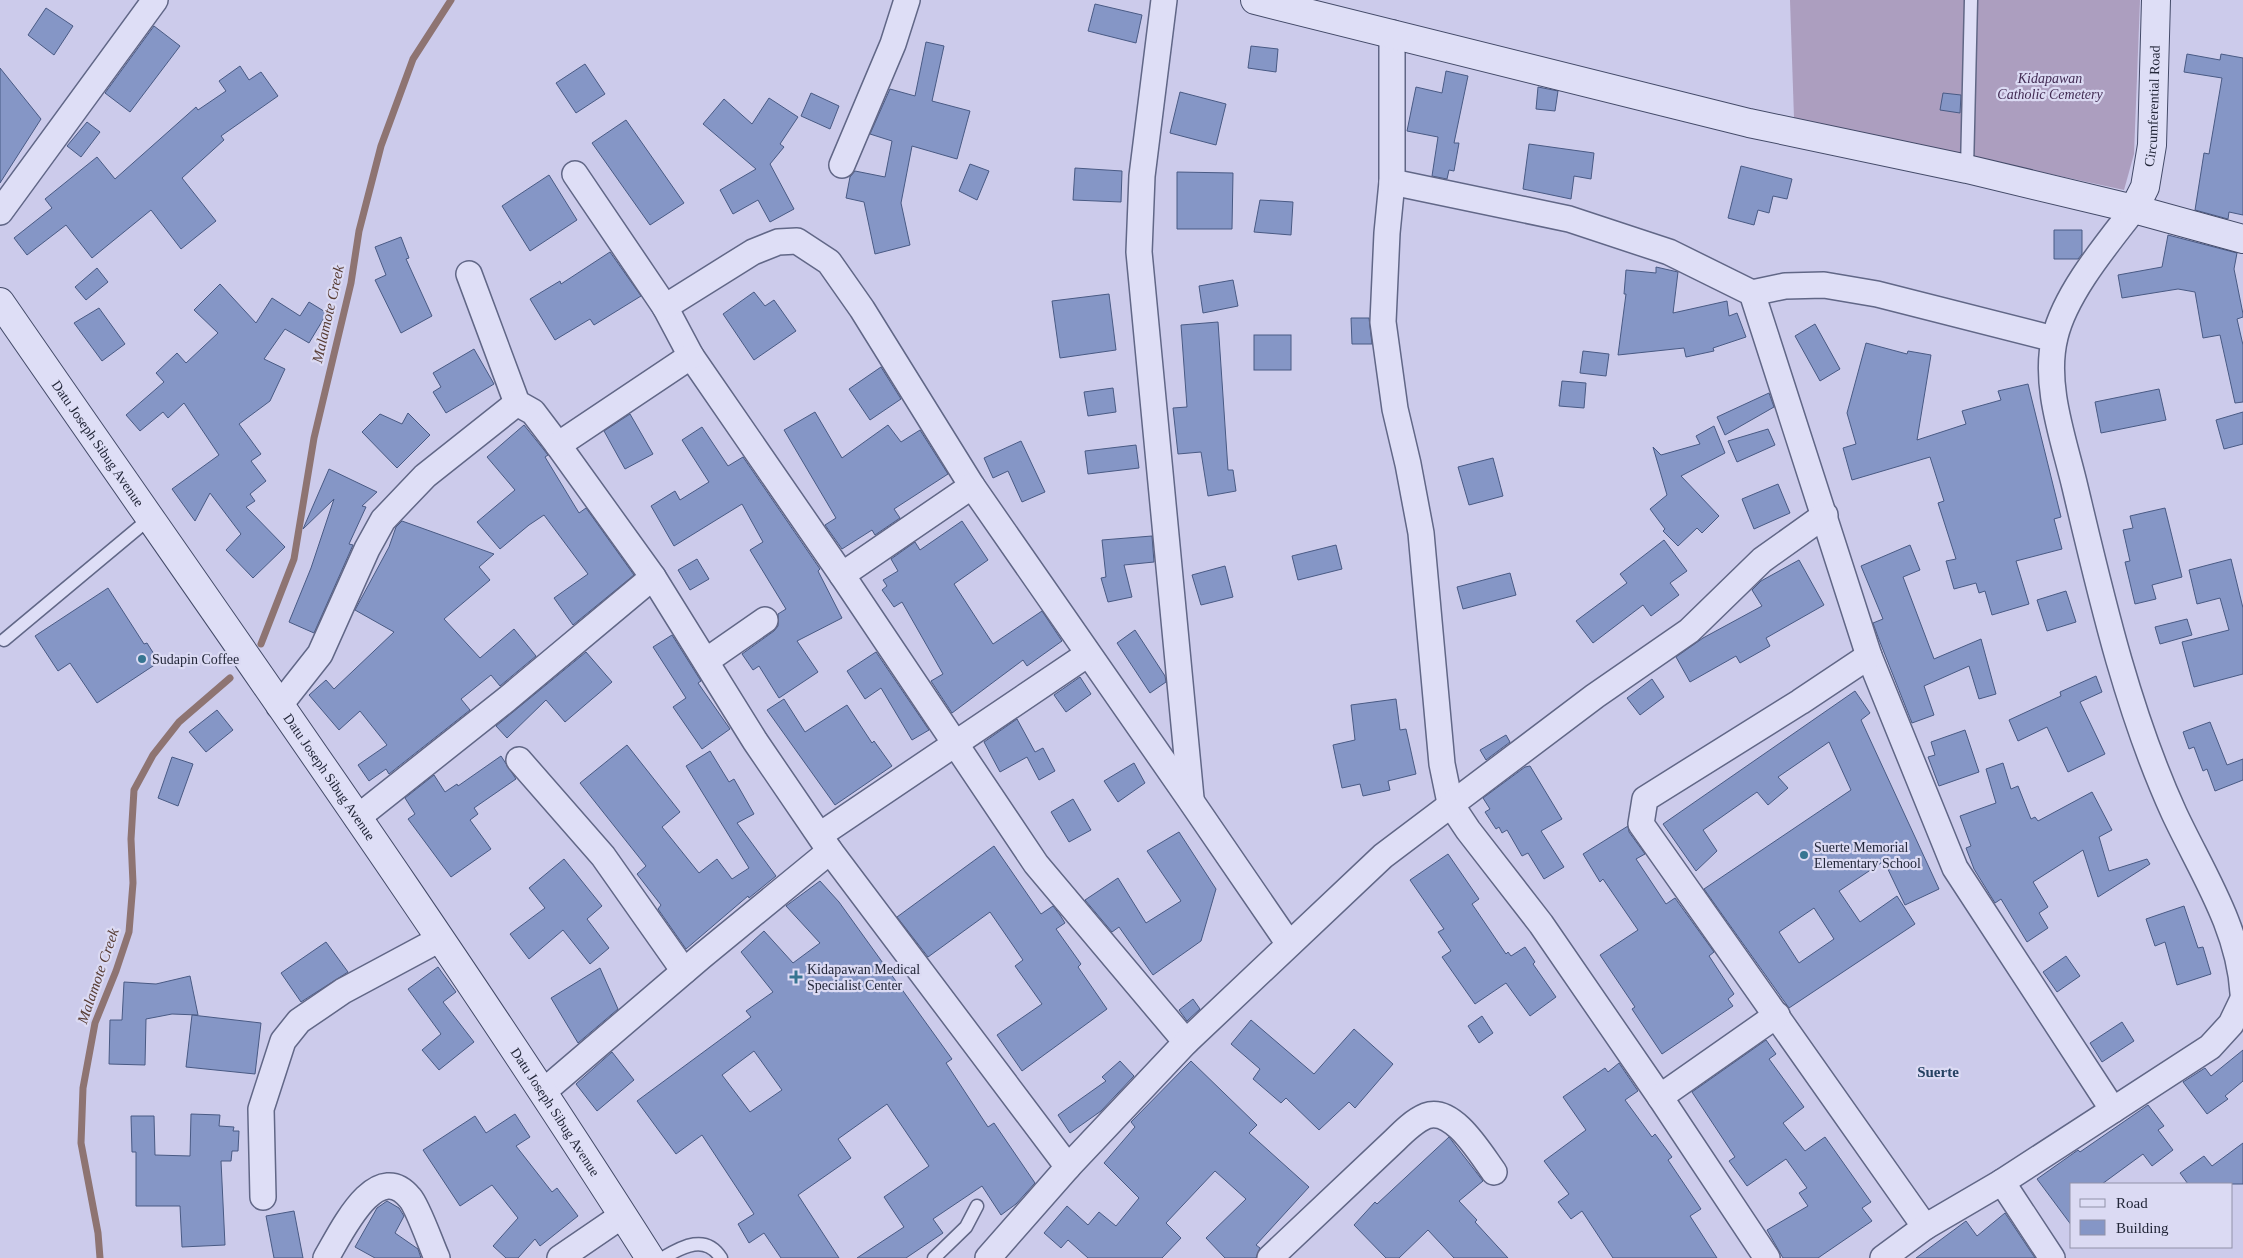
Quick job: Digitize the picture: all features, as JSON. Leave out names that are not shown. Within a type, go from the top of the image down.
[{"type":"street","points":[[0,212],[155,0]]},
{"type":"street","points":[[842,165],[877,84],[907,0]]},
{"type":"street","points":[[1164,0],[1142,176],[1139,252],[1191,800]]},
{"type":"street","points":[[1255,0],[1749,124],[1967,169],[2134,209],[2243,239]]},
{"type":"street","name":"Circumferential Road","points":[[2134,209],[2145,186],[2152,145],[2156,0]]},
{"type":"street","points":[[1392,34],[1392,182],[1387,233],[1384,330],[1395,409],[1421,533],[1442,764],[1450,803],[1468,830],[1541,924],[1660,1097],[1767,1258]]},
{"type":"street","points":[[575,174],[665,307],[691,356],[842,574],[955,746],[1036,864],[1186,1042]]},
{"type":"street","points":[[1392,182],[1569,219],[1669,252],[1752,293],[1785,286],[1824,285],[1877,294],[2054,339]]},
{"type":"street","points":[[2134,209],[2106,246],[2063,310],[2054,339],[2052,366],[2054,399],[2092,561],[2131,699],[2152,760],[2174,813],[2222,910],[2242,971],[2243,993]]},
{"type":"street","points":[[665,307],[753,252],[778,242],[797,241],[829,262],[862,309],[972,486],[1191,800],[1288,944]]},
{"type":"street","points":[[469,274],[517,404]]},
{"type":"street","points":[[1752,293],[1869,656],[1955,868],[2113,1110]]},
{"type":"street","name":"Datu Joseph Sibug Avenue","points":[[0,302],[440,939],[543,1092],[650,1258]]},
{"type":"street","points":[[558,445],[691,356]]},
{"type":"street","points":[[517,404],[526,406],[533,412],[558,445],[653,577],[755,741],[825,843],[1068,1167]]},
{"type":"street","points":[[279,706],[320,654],[363,557],[383,520],[425,476],[517,404]]},
{"type":"street","points":[[842,574],[972,486]]},
{"type":"street","points":[[988,1258],[1068,1167],[1186,1042],[1383,856],[1450,803],[1595,696],[1689,631],[1762,560],[1825,515]]},
{"type":"street","points":[[357,818],[507,699],[653,577]]},
{"type":"street","points":[[706,661],[765,620]]},
{"type":"street","points":[[543,1092],[684,971],[825,843],[955,746],[1088,654]]},
{"type":"street","points":[[1869,656],[1800,702],[1645,799],[1641,824],[1925,1227]]},
{"type":"street","points":[[519,760],[603,856],[684,971]]},
{"type":"street","points":[[263,1197],[261,1109],[283,1041],[299,1021],[343,991],[440,939]]},
{"type":"street","points":[[1883,1258],[1925,1227],[2002,1182],[2210,1047],[2231,1024],[2243,998]]},
{"type":"street","points":[[1660,1097],[1777,1015]]},
{"type":"street","points":[[1270,1258],[1394,1140],[1415,1122],[1428,1116],[1439,1114],[1450,1118],[1476,1147],[1494,1172]]},
{"type":"street","points":[[2002,1182],[2052,1258]]},
{"type":"street","points":[[326,1258],[359,1203],[371,1192],[385,1187],[397,1189],[410,1198],[437,1258]]},
{"type":"street","points":[[560,1258],[623,1215]]},
{"type":"lane","points":[[1967,169],[1971,0]]},
{"type":"lane","points":[[4,640],[150,518]]},
{"type":"lane","points":[[934,1258],[966,1227],[977,1206]]},
{"type":"lane","points":[[663,1258],[692,1244],[706,1244],[717,1251],[721,1258]]},
{"type":"green space","name":"Kidapawan Catholic Cemetery","points":[[1790,0],[2140,0],[2134,154],[2124,190],[1794,118]]},
{"type":"building","points":[[1095,4],[1142,15],[1136,43],[1088,31]]},
{"type":"building","points":[[46,8],[73,26],[54,55],[28,35]]},
{"type":"building","points":[[154,26],[180,46],[130,112],[105,93]]},
{"type":"building","points":[[926,42],[944,46],[932,101],[970,111],[957,159],[912,146],[901,203],[910,245],[875,254],[864,202],[846,198],[850,177],[855,171],[885,177],[892,141],[870,134],[890,89],[915,96]]},
{"type":"building","points":[[1251,46],[1278,49],[1276,72],[1248,68]]},
{"type":"building","points":[[2187,54],[2220,60],[2221,54],[2243,58],[2243,215],[2229,212],[2228,219],[2195,210],[2204,153],[2209,154],[2222,78],[2184,72]]},
{"type":"building","points":[[585,64],[605,94],[576,113],[556,83]]},
{"type":"building","points":[[240,66],[249,80],[261,72],[278,96],[221,136],[224,140],[182,178],[216,221],[181,249],[151,210],[92,258],[66,225],[27,255],[14,238],[52,208],[45,199],[97,157],[115,179],[196,107],[198,110],[226,91],[219,81]]},
{"type":"building","points":[[0,68],[41,119],[0,183]]},
{"type":"building","points":[[1446,71],[1468,76],[1454,143],[1459,143],[1454,171],[1449,170],[1447,179],[1432,176],[1438,137],[1407,131],[1416,87],[1442,93]]},
{"type":"building","points":[[1538,87],[1558,91],[1555,111],[1536,109]]},
{"type":"building","points":[[1180,92],[1226,104],[1216,145],[1170,133]]},
{"type":"building","points":[[811,93],[839,106],[830,129],[801,116]]},
{"type":"building","points":[[1943,93],[1961,95],[1960,113],[1940,110]]},
{"type":"building","points":[[769,98],[798,117],[780,144],[784,147],[770,164],[794,209],[770,222],[758,200],[733,214],[720,190],[756,169],[703,124],[724,99],[752,124]]},
{"type":"building","points":[[626,120],[684,203],[650,225],[592,143]]},
{"type":"building","points":[[87,122],[100,132],[81,157],[67,146]]},
{"type":"building","points":[[1529,144],[1594,153],[1591,179],[1574,176],[1571,199],[1523,189]]},
{"type":"building","points":[[970,164],[989,171],[977,200],[959,191]]},
{"type":"building","points":[[1741,166],[1792,179],[1787,199],[1773,196],[1769,213],[1758,210],[1754,225],[1728,218]]},
{"type":"building","points":[[1075,168],[1122,171],[1121,202],[1073,200]]},
{"type":"building","points":[[1177,172],[1233,173],[1232,229],[1177,229]]},
{"type":"building","points":[[549,175],[577,220],[530,251],[502,206]]},
{"type":"building","points":[[1260,200],[1293,202],[1291,235],[1254,232]]},
{"type":"building","points":[[2054,230],[2082,230],[2082,254],[2078,259],[2054,259]]},
{"type":"building","points":[[2168,235],[2237,253],[2234,269],[2243,314],[2243,317],[2237,319],[2243,345],[2243,402],[2235,403],[2220,335],[2203,338],[2195,292],[2178,289],[2122,298],[2118,275],[2162,267]]},
{"type":"building","points":[[401,237],[409,258],[406,259],[432,316],[401,333],[375,280],[386,275],[375,247]]},
{"type":"building","points":[[610,252],[641,296],[594,325],[590,319],[555,340],[530,299],[560,281],[561,284]]},
{"type":"building","points":[[1656,267],[1678,272],[1673,313],[1727,301],[1729,316],[1737,313],[1746,337],[1713,348],[1714,351],[1686,357],[1684,348],[1618,355],[1626,294],[1624,294],[1626,270],[1656,273]]},
{"type":"building","points":[[97,268],[108,282],[86,300],[75,287]]},
{"type":"building","points":[[1233,280],[1238,306],[1203,313],[1199,286]]},
{"type":"building","points":[[220,284],[256,323],[272,298],[300,316],[309,302],[327,313],[309,343],[285,329],[264,359],[285,369],[270,401],[239,424],[261,454],[251,461],[266,481],[250,494],[255,501],[246,507],[285,547],[253,578],[226,550],[241,534],[210,493],[195,521],[172,489],[219,455],[184,403],[168,418],[163,412],[140,431],[126,415],[164,382],[156,373],[177,353],[186,363],[218,333],[194,310]]},
{"type":"building","points":[[754,292],[765,306],[774,300],[796,331],[754,360],[723,314]]},
{"type":"building","points":[[1109,294],[1116,350],[1060,358],[1052,301]]},
{"type":"building","points":[[99,308],[125,344],[102,361],[74,323]]},
{"type":"building","points":[[1351,318],[1369,318],[1372,344],[1352,344]]},
{"type":"building","points":[[1218,322],[1228,470],[1233,470],[1236,491],[1208,496],[1201,452],[1178,454],[1173,408],[1187,407],[1181,325]]},
{"type":"building","points":[[1815,324],[1840,369],[1820,381],[1795,336]]},
{"type":"building","points":[[1254,335],[1291,335],[1291,370],[1254,370]]},
{"type":"building","points":[[1866,343],[1907,354],[1908,351],[1931,355],[1917,440],[1966,424],[1962,411],[2001,400],[1998,391],[2028,384],[2061,517],[2054,519],[2062,549],[2016,561],[2029,604],[1992,615],[1985,591],[1979,593],[1976,583],[1954,589],[1946,561],[1956,559],[1938,503],[1944,501],[1930,457],[1852,480],[1843,448],[1856,444],[1847,413]]},
{"type":"building","points":[[474,349],[494,384],[446,413],[433,392],[441,387],[433,373]]},
{"type":"building","points":[[1583,351],[1609,354],[1606,376],[1580,373]]},
{"type":"building","points":[[881,367],[901,399],[870,420],[849,389]]},
{"type":"building","points":[[1562,381],[1586,383],[1584,408],[1559,406]]},
{"type":"building","points":[[1113,388],[1116,412],[1088,416],[1084,392]]},
{"type":"building","points":[[2159,389],[2166,420],[2101,433],[2095,402]]},
{"type":"building","points":[[1769,393],[1774,407],[1725,435],[1717,417]]},
{"type":"building","points":[[815,412],[842,458],[888,425],[901,442],[920,430],[948,474],[894,509],[900,518],[875,535],[872,530],[842,549],[825,525],[836,518],[784,430]]},
{"type":"building","points":[[2243,412],[2243,444],[2224,449],[2216,420]]},
{"type":"building","points":[[408,413],[430,435],[397,468],[362,432],[380,414],[402,424]]},
{"type":"building","points":[[630,414],[653,454],[625,469],[604,431]]},
{"type":"building","points":[[524,425],[548,455],[545,457],[579,513],[586,508],[634,575],[573,625],[554,598],[588,574],[544,515],[500,549],[477,522],[515,490],[487,457]]},
{"type":"building","points":[[1714,426],[1725,453],[1681,476],[1719,516],[1702,533],[1697,528],[1678,546],[1663,531],[1665,529],[1650,509],[1667,495],[1653,447],[1661,455],[1700,444],[1696,436]]},
{"type":"building","points":[[702,427],[728,466],[743,457],[820,569],[818,571],[842,618],[797,641],[818,672],[779,698],[759,666],[753,670],[742,654],[774,631],[778,626],[778,614],[786,609],[750,550],[763,542],[742,504],[674,546],[651,506],[675,491],[680,500],[709,482],[682,440]]},
{"type":"building","points":[[1768,429],[1775,445],[1737,462],[1728,441]]},
{"type":"building","points":[[1021,441],[1045,492],[1022,502],[1008,471],[993,478],[984,458]]},
{"type":"building","points":[[1136,445],[1139,468],[1088,474],[1085,451]]},
{"type":"building","points":[[1493,458],[1503,496],[1469,505],[1458,467]]},
{"type":"building","points":[[329,469],[377,492],[362,506],[366,507],[349,544],[353,545],[314,633],[289,622],[311,568],[334,499],[303,529]]},
{"type":"building","points":[[1778,484],[1790,513],[1754,529],[1742,499]]},
{"type":"building","points":[[2165,508],[2182,577],[2152,585],[2156,599],[2135,604],[2125,562],[2130,561],[2123,530],[2133,528],[2130,516]]},
{"type":"building","points":[[402,521],[494,554],[479,567],[490,580],[444,619],[480,658],[514,629],[536,656],[500,686],[491,675],[461,699],[470,710],[389,774],[386,769],[369,781],[358,765],[387,745],[360,711],[339,730],[309,695],[326,680],[334,689],[394,632],[355,610],[389,547],[396,527]]},
{"type":"building","points":[[962,521],[988,560],[954,584],[993,644],[1042,611],[1062,641],[1027,666],[1023,660],[952,713],[931,681],[943,674],[902,602],[894,607],[882,590],[887,586],[883,580],[898,571],[891,559],[915,542],[920,550]]},
{"type":"building","points":[[1152,536],[1154,562],[1124,565],[1132,597],[1108,602],[1101,578],[1106,577],[1102,540]]},
{"type":"building","points":[[1664,540],[1687,571],[1670,583],[1679,595],[1651,616],[1643,605],[1593,643],[1576,621],[1627,583],[1620,574]]},
{"type":"building","points":[[1336,545],[1342,569],[1298,580],[1292,556]]},
{"type":"building","points":[[1910,545],[1920,570],[1903,577],[1934,659],[1981,639],[1996,694],[1979,699],[1969,666],[1924,686],[1934,715],[1912,723],[1873,623],[1883,619],[1861,566]]},
{"type":"building","points":[[697,559],[709,579],[690,590],[678,570]]},
{"type":"building","points":[[2231,559],[2243,608],[2243,674],[2194,687],[2182,642],[2229,630],[2220,598],[2197,604],[2189,570]]},
{"type":"building","points":[[1799,560],[1824,605],[1766,638],[1770,646],[1740,663],[1736,656],[1690,682],[1676,657],[1703,638],[1762,606],[1752,590],[1761,581]]},
{"type":"building","points":[[1225,566],[1233,597],[1201,605],[1192,575]]},
{"type":"building","points":[[1510,573],[1516,595],[1463,609],[1457,587]]},
{"type":"building","points":[[108,588],[144,644],[147,643],[159,662],[97,703],[70,663],[58,671],[35,636]]},
{"type":"building","points":[[2066,591],[2076,622],[2047,631],[2037,600]]},
{"type":"building","points":[[2187,619],[2192,635],[2160,644],[2155,627]]},
{"type":"building","points":[[1135,630],[1165,676],[1166,682],[1150,693],[1117,643]]},
{"type":"building","points":[[672,635],[701,681],[698,683],[730,729],[702,749],[673,707],[686,698],[653,647]]},
{"type":"building","points":[[586,652],[612,682],[565,722],[546,700],[507,738],[496,726]]},
{"type":"building","points":[[876,652],[929,730],[912,740],[881,688],[865,699],[847,671]]},
{"type":"building","points":[[2096,676],[2102,692],[2080,702],[2105,754],[2068,772],[2047,727],[2018,741],[2009,720],[2061,696],[2060,692]]},
{"type":"building","points":[[1080,677],[1091,694],[1066,712],[1054,695]]},
{"type":"building","points":[[1652,679],[1664,697],[1640,715],[1627,698]]},
{"type":"building","points":[[1855,691],[1870,713],[1861,720],[1939,889],[1905,905],[1884,861],[1839,891],[1860,922],[1897,896],[1915,924],[1789,1008],[1704,889],[1851,790],[1829,742],[1778,777],[1788,788],[1768,805],[1757,792],[1703,830],[1717,851],[1696,871],[1663,824]],"holes":[[[1814,908],[1834,939],[1799,963],[1779,932]]]},
{"type":"building","points":[[784,699],[805,732],[847,705],[872,743],[874,741],[892,766],[835,805],[767,710]]},
{"type":"building","points":[[1396,699],[1400,730],[1406,729],[1416,774],[1388,781],[1390,790],[1363,796],[1360,784],[1342,788],[1333,745],[1355,740],[1351,705]]},
{"type":"building","points":[[217,710],[233,730],[206,752],[189,732]]},
{"type":"building","points":[[1017,719],[1035,752],[1043,748],[1055,771],[1039,780],[1027,757],[1000,772],[984,742]]},
{"type":"building","points":[[2210,722],[2227,765],[2243,759],[2243,780],[2215,791],[2207,769],[2203,771],[2194,747],[2189,749],[2183,732]]},
{"type":"building","points":[[1965,730],[1979,772],[1939,786],[1928,757],[1935,755],[1931,742]]},
{"type":"building","points":[[1506,735],[1510,742],[1486,760],[1480,750]]},
{"type":"building","points":[[627,745],[680,812],[662,827],[699,873],[717,859],[732,879],[749,868],[686,766],[710,751],[729,782],[734,779],[754,814],[737,823],[776,876],[749,898],[748,896],[686,949],[658,909],[661,905],[637,874],[646,866],[580,783]]},
{"type":"building","points":[[501,756],[516,779],[474,808],[478,814],[470,820],[491,849],[451,877],[408,819],[415,814],[405,798],[434,775],[445,792],[457,784],[458,786]]},
{"type":"building","points":[[172,757],[193,764],[178,806],[158,798]]},
{"type":"building","points":[[1134,763],[1145,783],[1118,802],[1104,781]]},
{"type":"building","points":[[2003,763],[2011,789],[2018,786],[2031,819],[2035,817],[2038,821],[2092,792],[2112,830],[2099,837],[2109,871],[2147,859],[2150,864],[2098,897],[2083,850],[2033,882],[2048,907],[2039,913],[2048,928],[2027,942],[2001,899],[1995,903],[1974,869],[1966,848],[1971,846],[1960,816],[1996,803],[1986,769]]},
{"type":"building","points":[[1530,766],[1562,819],[1541,831],[1564,867],[1544,879],[1528,853],[1522,856],[1507,830],[1502,833],[1499,827],[1496,829],[1485,812],[1490,809],[1483,798],[1525,767]]},
{"type":"building","points":[[1073,799],[1091,830],[1069,842],[1051,812]]},
{"type":"building","points":[[1628,826],[1629,832],[1645,854],[1636,859],[1666,904],[1675,898],[1714,952],[1709,956],[1734,994],[1728,999],[1733,1006],[1662,1054],[1632,1009],[1635,1007],[1600,955],[1638,930],[1603,879],[1600,882],[1583,854]]},
{"type":"building","points":[[1179,832],[1216,889],[1201,941],[1153,975],[1119,927],[1112,932],[1085,900],[1118,878],[1146,923],[1181,901],[1147,851]]},
{"type":"building","points":[[994,846],[1041,914],[1053,906],[1060,915],[1065,923],[1056,929],[1081,964],[1078,967],[1107,1009],[1022,1071],[997,1035],[1042,1004],[1015,966],[1023,960],[990,912],[928,957],[897,917]]},
{"type":"building","points":[[1448,854],[1479,899],[1472,904],[1506,954],[1508,952],[1511,956],[1525,947],[1535,962],[1533,964],[1556,997],[1530,1016],[1506,983],[1475,1004],[1442,957],[1451,951],[1438,932],[1444,929],[1410,880]]},
{"type":"building","points":[[564,859],[602,906],[587,919],[609,948],[590,964],[563,930],[529,959],[510,934],[545,908],[529,888]]},
{"type":"building","points":[[820,881],[839,902],[952,1059],[946,1063],[988,1127],[994,1123],[1035,1183],[1016,1204],[1001,1215],[982,1186],[933,1219],[943,1233],[906,1258],[857,1258],[904,1227],[884,1197],[929,1166],[887,1104],[838,1139],[851,1158],[798,1195],[839,1258],[781,1258],[764,1233],[749,1243],[738,1224],[754,1214],[702,1135],[676,1154],[637,1101],[751,1017],[746,1011],[773,992],[741,952],[764,931],[793,963],[820,943],[786,906]],"holes":[[[754,1051],[782,1090],[750,1112],[722,1075]]]},
{"type":"building","points":[[2184,906],[2198,948],[2203,947],[2211,974],[2177,985],[2165,942],[2155,946],[2146,919]]},
{"type":"building","points":[[326,942],[348,972],[301,1002],[281,973]]},
{"type":"building","points":[[2066,956],[2080,976],[2057,992],[2043,972]]},
{"type":"building","points":[[438,967],[456,992],[443,1002],[474,1042],[439,1070],[422,1050],[441,1034],[408,989]]},
{"type":"building","points":[[600,968],[618,1009],[578,1043],[551,998]]},
{"type":"building","points":[[190,976],[198,1015],[172,1014],[146,1019],[145,1065],[109,1064],[110,1020],[122,1020],[124,982],[156,984]]},
{"type":"building","points":[[1193,999],[1200,1009],[1187,1021],[1179,1010]]},
{"type":"building","points":[[192,1015],[261,1023],[255,1074],[186,1067]]},
{"type":"building","points":[[1482,1016],[1493,1033],[1479,1043],[1468,1026]]},
{"type":"building","points":[[1251,1020],[1314,1074],[1354,1029],[1393,1064],[1355,1108],[1349,1102],[1319,1130],[1286,1098],[1281,1103],[1253,1079],[1260,1069],[1231,1044]]},
{"type":"building","points":[[2122,1022],[2134,1041],[2102,1062],[2090,1043]]},
{"type":"building","points":[[1766,1040],[1776,1054],[1769,1059],[1804,1107],[1783,1123],[1805,1151],[1825,1137],[1871,1202],[1862,1208],[1872,1221],[1818,1258],[1783,1258],[1767,1230],[1808,1206],[1799,1193],[1807,1188],[1786,1159],[1747,1186],[1729,1161],[1735,1157],[1692,1092]]},
{"type":"building","points":[[2243,1050],[2243,1081],[2225,1096],[2228,1099],[2207,1114],[2183,1082],[2205,1068],[2211,1076]]},
{"type":"building","points":[[612,1052],[634,1080],[597,1111],[576,1084]]},
{"type":"building","points":[[1120,1061],[1134,1076],[1101,1111],[1070,1133],[1058,1115],[1106,1081],[1102,1077]]},
{"type":"building","points":[[1191,1061],[1257,1125],[1249,1133],[1309,1187],[1256,1245],[1260,1248],[1256,1258],[1225,1258],[1206,1238],[1246,1199],[1215,1171],[1166,1223],[1181,1238],[1162,1258],[1088,1258],[1068,1240],[1061,1248],[1044,1233],[1067,1206],[1088,1225],[1099,1212],[1116,1226],[1139,1198],[1104,1163],[1135,1127],[1131,1122]]},
{"type":"building","points":[[1619,1063],[1638,1091],[1625,1100],[1652,1137],[1655,1134],[1672,1157],[1668,1160],[1701,1209],[1690,1216],[1717,1258],[1613,1258],[1582,1211],[1571,1219],[1558,1202],[1569,1194],[1544,1161],[1586,1130],[1563,1097],[1605,1068],[1608,1072]]},
{"type":"building","points":[[2148,1105],[2164,1126],[2158,1130],[2173,1150],[2152,1166],[2143,1154],[2103,1183],[2070,1183],[2070,1223],[2037,1179],[2078,1150],[2080,1152]]},
{"type":"building","points":[[191,1114],[220,1115],[219,1126],[234,1127],[233,1131],[239,1131],[238,1151],[232,1151],[231,1161],[221,1161],[225,1245],[182,1247],[180,1206],[136,1206],[136,1152],[132,1152],[131,1116],[154,1116],[155,1155],[190,1156]]},
{"type":"building","points":[[515,1114],[530,1137],[516,1146],[552,1192],[557,1188],[578,1216],[540,1246],[535,1239],[518,1258],[506,1258],[493,1246],[518,1218],[492,1185],[460,1206],[423,1150],[475,1116],[486,1133]]},
{"type":"building","points":[[1449,1137],[1483,1181],[1459,1201],[1477,1220],[1475,1222],[1508,1258],[1454,1258],[1428,1230],[1399,1258],[1386,1258],[1354,1225],[1375,1202],[1377,1204]]},
{"type":"building","points":[[2243,1143],[2243,1184],[2187,1183],[2180,1173],[2204,1156],[2212,1166]]},
{"type":"building","points":[[387,1201],[399,1208],[404,1216],[395,1233],[418,1249],[421,1258],[375,1258],[355,1247],[377,1208]]},
{"type":"building","points":[[294,1211],[303,1258],[274,1258],[266,1216]]},
{"type":"building","points":[[2005,1213],[2035,1258],[1916,1258],[1966,1221],[1977,1236]]},
{"type":"waterway","name":"Malamote Creek","points":[[261,644],[294,559],[314,438],[351,283],[359,231],[381,146],[413,59],[451,0]]},
{"type":"waterway","name":"Malamote Creek","points":[[100,1258],[98,1233],[81,1143],[83,1088],[95,1023],[129,932],[133,883],[131,839],[134,790],[153,755],[179,722],[230,678]]},
{"type":"place","name":"Sudapin Coffee","points":[[142,659]]},
{"type":"place","name":"Suerte Memorial Elementary School","points":[[1804,855]]},
{"type":"place","name":"Kidapawan Medical Specialist Center","points":[[796,977]]},
{"type":"district","name":"Suerte","points":[[1938,1072]]}]
